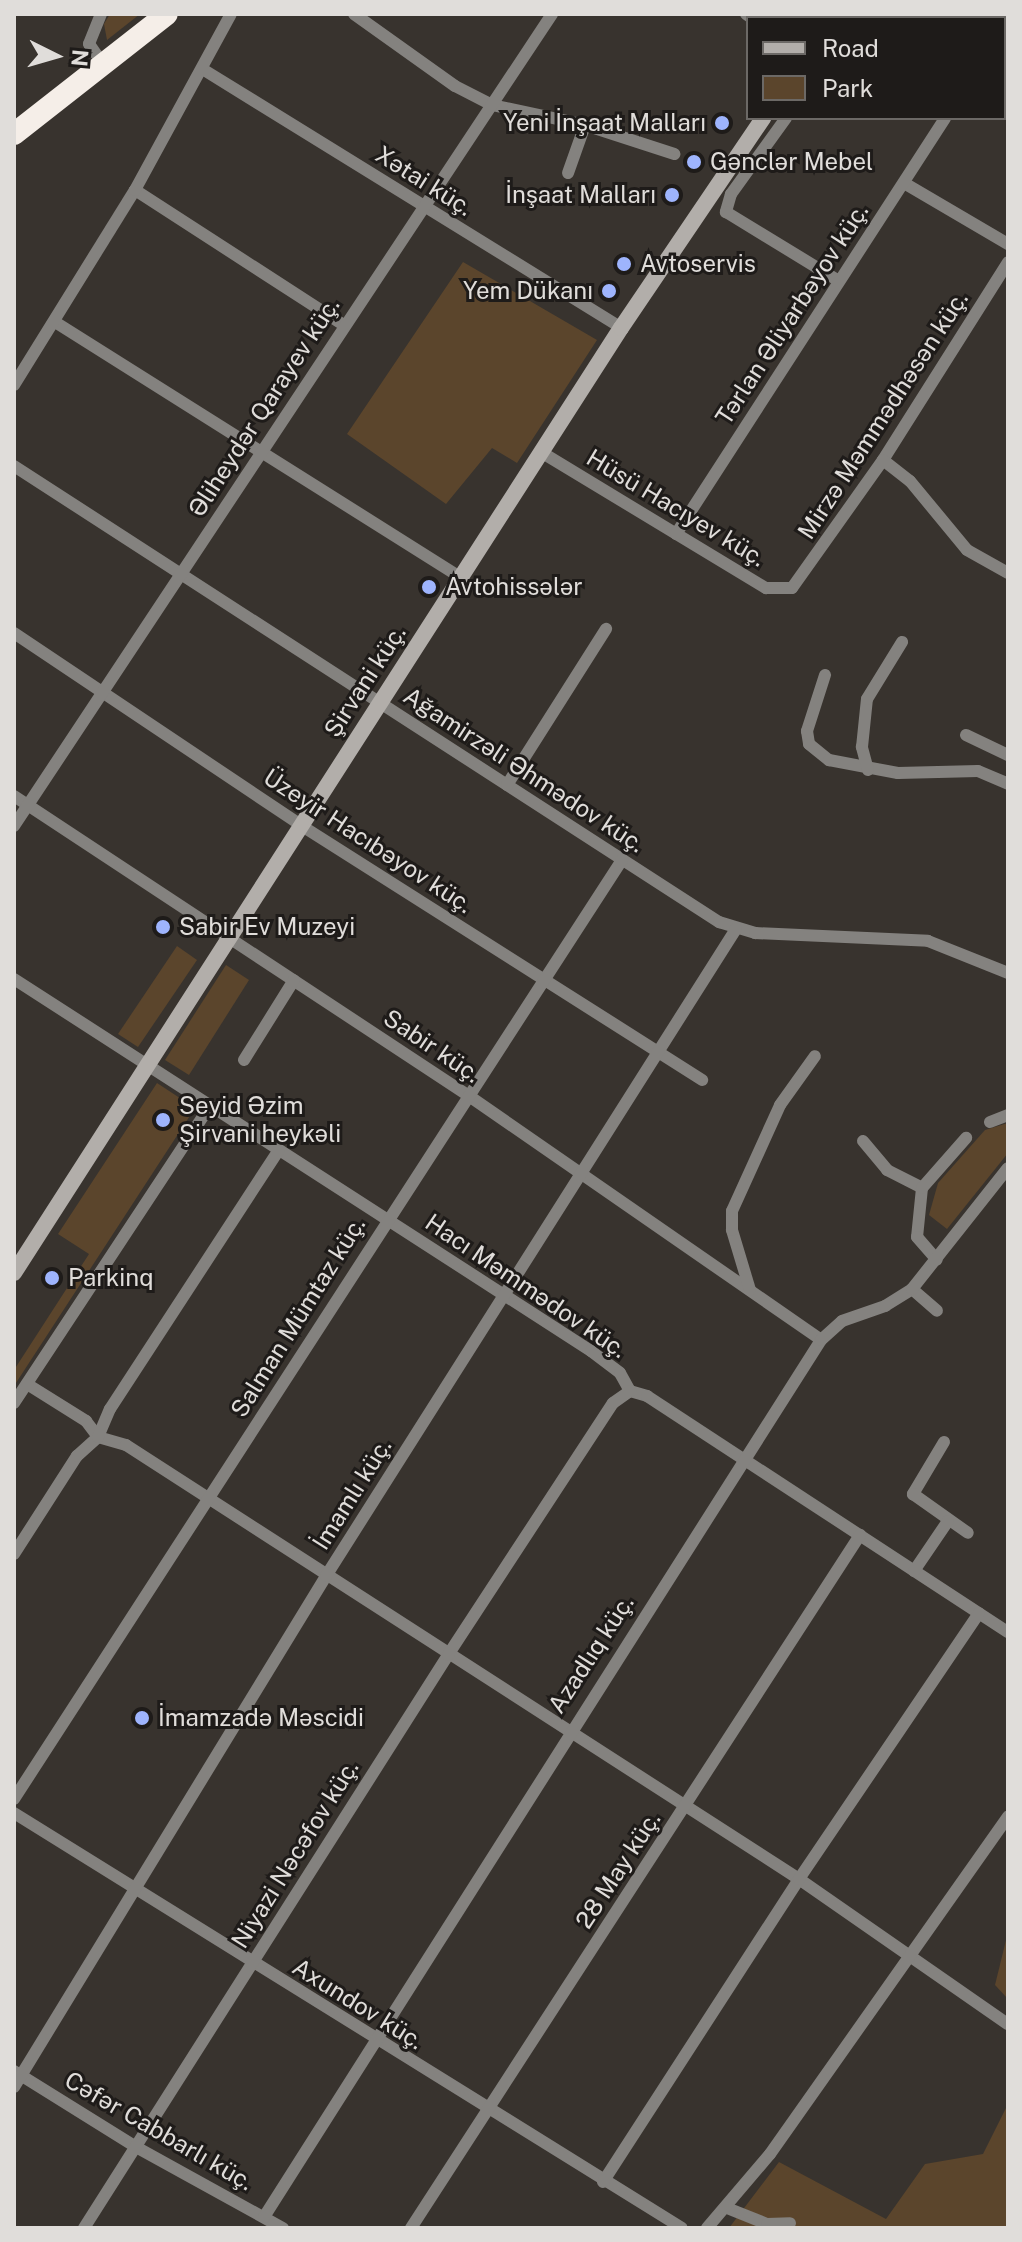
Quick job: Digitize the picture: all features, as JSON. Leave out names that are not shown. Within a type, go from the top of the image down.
[{"type":"highway","points":[[14,134],[167,14]]},
{"type":"main road","name":"Şirvani küç.","points":[[14,1273],[621,328],[762,120]]},
{"type":"street","points":[[101,14],[89,44],[103,64]]},
{"type":"street","points":[[14,385],[135,190],[204,70],[231,14]]},
{"type":"street","points":[[354,14],[455,86],[492,105],[585,125],[674,154]]},
{"type":"street","name":"Əliheydər Qarayev küç.","points":[[14,826],[552,14]]},
{"type":"street","name":"Xətai küç.","points":[[204,70],[621,328]]},
{"type":"street","points":[[785,120],[731,194],[726,212],[733,221],[839,281]]},
{"type":"street","name":"Tərlan Əliyarbəyov küç.","points":[[676,534],[944,120]]},
{"type":"street","points":[[568,173],[585,125]]},
{"type":"street","points":[[904,183],[1008,244]]},
{"type":"street","points":[[135,190],[344,325]]},
{"type":"street","name":"Mirzə Məmmədhəsən küç.","points":[[792,588],[883,460],[1008,262]]},
{"type":"street","points":[[55,322],[263,450],[460,577]]},
{"type":"street","name":"Hüsü Hacıyev küç.","points":[[541,452],[766,588],[792,588]]},
{"type":"street","points":[[883,460],[910,481],[967,550],[1008,573]]},
{"type":"street","name":"Ağamirzəli Əhmədov küç.","points":[[14,466],[622,860],[736,929],[928,941],[1008,973]]},
{"type":"street","points":[[507,785],[606,629]]},
{"type":"street","name":"Üzeyir Hacıbəyov küç.","points":[[14,633],[302,826],[702,1080]]},
{"type":"street","points":[[868,770],[862,747],[867,699],[902,642]]},
{"type":"street","points":[[825,675],[809,715],[809,744],[829,760],[868,770],[978,771],[1008,784]]},
{"type":"street","points":[[966,735],[1008,755]]},
{"type":"street","name":"Sabir küç.","points":[[14,796],[231,936],[469,1096],[821,1340]]},
{"type":"street","name":"Salman Mümtaz küç.","points":[[14,1799],[386,1219],[622,860]]},
{"type":"street","name":"İmamlı küç.","points":[[16,2078],[656,1049],[736,929]]},
{"type":"street","name":"Hacı Məmmədov küç.","points":[[14,979],[607,1363],[630,1391],[647,1396],[1008,1632]]},
{"type":"street","points":[[244,1060],[294,980]]},
{"type":"street","points":[[750,1290],[732,1230],[732,1211],[780,1105],[815,1056]]},
{"type":"street","points":[[14,1403],[209,1107]]},
{"type":"street","points":[[990,1122],[1008,1115]]},
{"type":"street","points":[[937,1260],[917,1237],[922,1188],[966,1138]]},
{"type":"street","points":[[863,1141],[887,1170],[922,1188]]},
{"type":"street","points":[[14,1554],[77,1456],[98,1437],[110,1409],[278,1151]]},
{"type":"street","name":"Azadlıq küç.","points":[[264,2217],[568,1731],[821,1340],[842,1321],[885,1306],[912,1289],[1008,1168]]},
{"type":"street","points":[[912,1289],[937,1311]]},
{"type":"street","points":[[27,1384],[86,1421],[98,1437],[126,1445],[799,1879],[1008,2024]]},
{"type":"street","name":"Niyazi Nəcəfov küç.","points":[[84,2228],[448,1655],[613,1403],[630,1391]]},
{"type":"street","points":[[944,1442],[913,1494],[968,1533]]},
{"type":"street","points":[[914,1571],[948,1521]]},
{"type":"street","name":"28 May küç.","points":[[411,2228],[860,1535]]},
{"type":"street","points":[[603,2182],[799,1879],[979,1613]]},
{"type":"street","name":"Axundov küç.","points":[[14,1813],[489,2112],[682,2228]]},
{"type":"street","points":[[707,2228],[727,2208],[912,1955],[1008,1816]]},
{"type":"street","name":"Cəfər Cabbarlı küç.","points":[[16,2078],[283,2228]]},
{"type":"street","points":[[727,2208],[767,2224],[790,2223]]},
{"type":"green space","points":[[110,14],[140,14],[107,40],[104,24]]},
{"type":"green space","points":[[463,262],[597,340],[517,463],[492,448],[446,504],[347,434]]},
{"type":"green space","points":[[177,946],[197,960],[138,1047],[118,1034]]},
{"type":"green space","points":[[226,965],[249,980],[189,1075],[165,1060]]},
{"type":"green space","points":[[157,1083],[195,1108],[14,1386],[14,1370],[89,1254],[58,1234]]},
{"type":"green space","points":[[1008,1123],[1008,1153],[947,1229],[929,1215],[938,1183],[985,1130]]},
{"type":"green space","points":[[1008,1932],[1008,1999],[995,1985]]},
{"type":"green space","points":[[1008,2104],[1008,2228],[729,2228],[779,2162],[886,2219],[925,2164],[983,2154]]},
{"type":"place","name":"Yeni İnşaat Malları","points":[[722,123]]},
{"type":"place","name":"Gənclər Mebel","points":[[694,162]]},
{"type":"place","name":"İnşaat Malları","points":[[672,195]]},
{"type":"place","name":"Avtoservis","points":[[624,264]]},
{"type":"place","name":"Yem Dükanı","points":[[609,291]]},
{"type":"place","name":"Avtohissələr","points":[[429,587]]},
{"type":"place","name":"Sabir Ev Muzeyi","points":[[163,927]]},
{"type":"place","name":"Seyid Əzim Şirvani heykəli","points":[[163,1120]]},
{"type":"place","name":"Parkinq","points":[[52,1278]]},
{"type":"place","name":"İmamzadə Məscidi","points":[[142,1718]]}]
